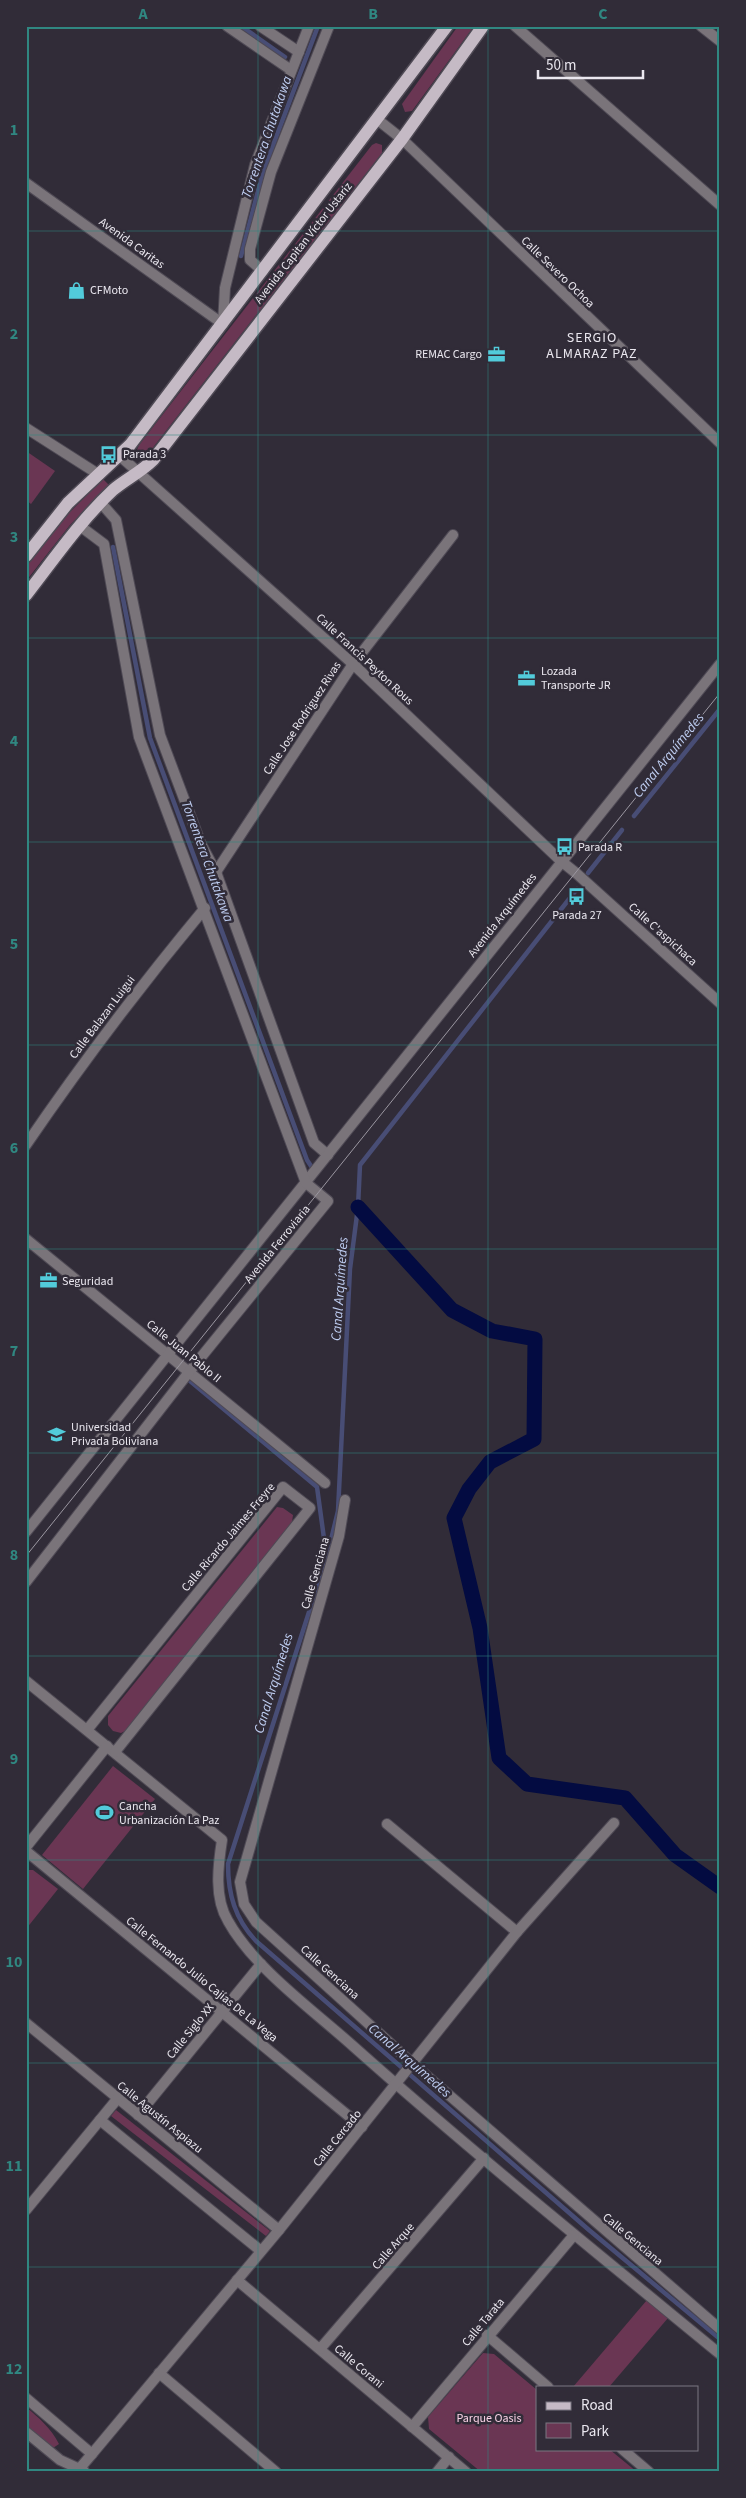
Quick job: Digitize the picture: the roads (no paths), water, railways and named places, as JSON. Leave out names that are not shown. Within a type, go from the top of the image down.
[{"type":"main road","name":"Avenida Capitan Víctor Ustariz","points":[[26,556],[63,508],[98,474],[120,456],[223,324],[447,26]]},
{"type":"main road","name":"Avenida Capitan Víctor Ustariz","points":[[26,595],[80,526],[101,503],[117,487],[140,473],[159,452],[402,139],[483,26]]},
{"type":"street","points":[[227,26],[291,70]]},
{"type":"street","points":[[260,26],[299,52]]},
{"type":"street","points":[[223,324],[225,288],[255,166],[309,26]]},
{"type":"street","points":[[263,271],[250,260],[250,249],[271,172],[329,26]]},
{"type":"street","points":[[515,26],[720,205]]},
{"type":"street","points":[[701,26],[720,41]]},
{"type":"street","name":"Calle Severo Ochoa","points":[[378,120],[402,139],[720,442]]},
{"type":"street","name":"Avenida Caritas","points":[[26,183],[223,324]]},
{"type":"street","points":[[26,428],[98,474]]},
{"type":"street","name":"Calle Francis Peyton Rous","points":[[120,456],[353,664],[561,861],[589,884]]},
{"type":"street","points":[[101,503],[116,520],[160,735],[201,844],[216,872],[314,1143],[328,1155]]},
{"type":"street","points":[[80,526],[104,544],[139,736],[306,1183]]},
{"type":"street","name":"Calle Jose Rodriguez Rivas","points":[[216,872],[353,664],[453,535]]},
{"type":"street","name":"Avenida Arquímedes","points":[[306,1183],[720,664]]},
{"type":"street","name":"Calle C'aspichaca","points":[[589,884],[720,1003]]},
{"type":"street","name":"Calle Balazan Luigui","points":[[26,1145],[72,1078],[137,990],[204,908]]},
{"type":"street","name":"Avenida Ferroviaria","points":[[26,1532],[306,1183],[328,1201],[189,1372],[26,1582]]},
{"type":"street","name":"Calle Juan Pablo II","points":[[26,1240],[325,1484]]},
{"type":"street","name":"Calle Ricardo Jaimes Freyre","points":[[87,1730],[283,1487],[310,1508],[111,1749]]},
{"type":"street","name":"Calle Genciana","points":[[345,1500],[339,1536],[240,1882],[244,1904],[256,1922],[411,2066],[720,2329]]},
{"type":"street","points":[[26,1682],[222,1840],[218,1868],[220,1896],[226,1919],[238,1938],[261,1964],[574,2235],[720,2354]]},
{"type":"street","points":[[26,1847],[111,1749]]},
{"type":"street","name":"Calle Cercado","points":[[82,2470],[92,2454],[279,2230],[399,2082],[517,1932],[614,1823]]},
{"type":"street","points":[[387,1824],[517,1932]]},
{"type":"street","name":"Calle Fernando Julio Cajías De La Vega","points":[[26,1851],[362,2127]]},
{"type":"street","name":"Calle Siglo XX","points":[[138,2115],[261,1964]]},
{"type":"street","name":"Calle Agustín Aspiazu","points":[[26,2023],[279,2230]]},
{"type":"street","points":[[26,2210],[118,2098]]},
{"type":"street","points":[[100,2120],[261,2251]]},
{"type":"street","name":"Calle Arque","points":[[320,2349],[484,2158]]},
{"type":"street","name":"Calle Tarata","points":[[412,2427],[574,2235]]},
{"type":"street","name":"Calle Corani","points":[[237,2280],[466,2472]]},
{"type":"street","points":[[488,2335],[547,2386]]},
{"type":"street","points":[[159,2373],[276,2472]]},
{"type":"street","points":[[26,2398],[92,2454]]},
{"type":"street","points":[[26,2432],[60,2460],[82,2470]]},
{"type":"street","points":[[623,2450],[649,2472]]},
{"type":"street","points":[[437,2472],[449,2457]]},
{"type":"waterway","points":[[241,26],[285,57]]},
{"type":"waterway","name":"Torrentera Chutakawa","points":[[241,256],[263,172],[318,26]]},
{"type":"waterway","name":"Torrentera Chutakawa","points":[[113,547],[150,738],[307,1160],[315,1172]]},
{"type":"waterway","name":"Canal Arquímedes","points":[[634,816],[720,709]]},
{"type":"waterway","name":"Canal Arquímedes","points":[[588,873],[622,830]]},
{"type":"waterway","name":"Canal Arquímedes","points":[[577,889],[360,1165],[358,1207],[350,1269],[338,1511],[327,1556],[228,1864],[229,1886],[238,1915],[256,1941],[589,2230],[720,2339]]},
{"type":"waterway","points":[[358,1207],[452,1310],[492,1331],[535,1339],[534,1439],[490,1462],[469,1489],[454,1518],[480,1628],[499,1758],[527,1784],[625,1798],[675,1855],[720,1887]]},
{"type":"waterway","points":[[190,1381],[317,1487],[326,1553]]},
{"type":"tram line","points":[[26,1556],[720,693]]},
{"type":"place","name":"CFMoto","points":[[76,290]]},
{"type":"place","name":"REMAC Cargo","points":[[496,354]]},
{"type":"place","name":"Parada 3","points":[[109,454]]},
{"type":"place","name":"Lozada Transporte JR","points":[[527,678]]},
{"type":"place","name":"Parada R","points":[[564,847]]},
{"type":"place","name":"Parada 27","points":[[577,896]]},
{"type":"place","name":"Seguridad","points":[[48,1281]]},
{"type":"place","name":"Universidad Privada Boliviana","points":[[57,1434]]},
{"type":"place","name":"Cancha Urbanización La Paz","points":[[105,1813]]},
{"type":"district","name":"SERGIO ALMARAZ PAZ","points":[[592,346]]},
{"type":"park label","name":"Parque Oasis","points":[[489,2418]]}]
